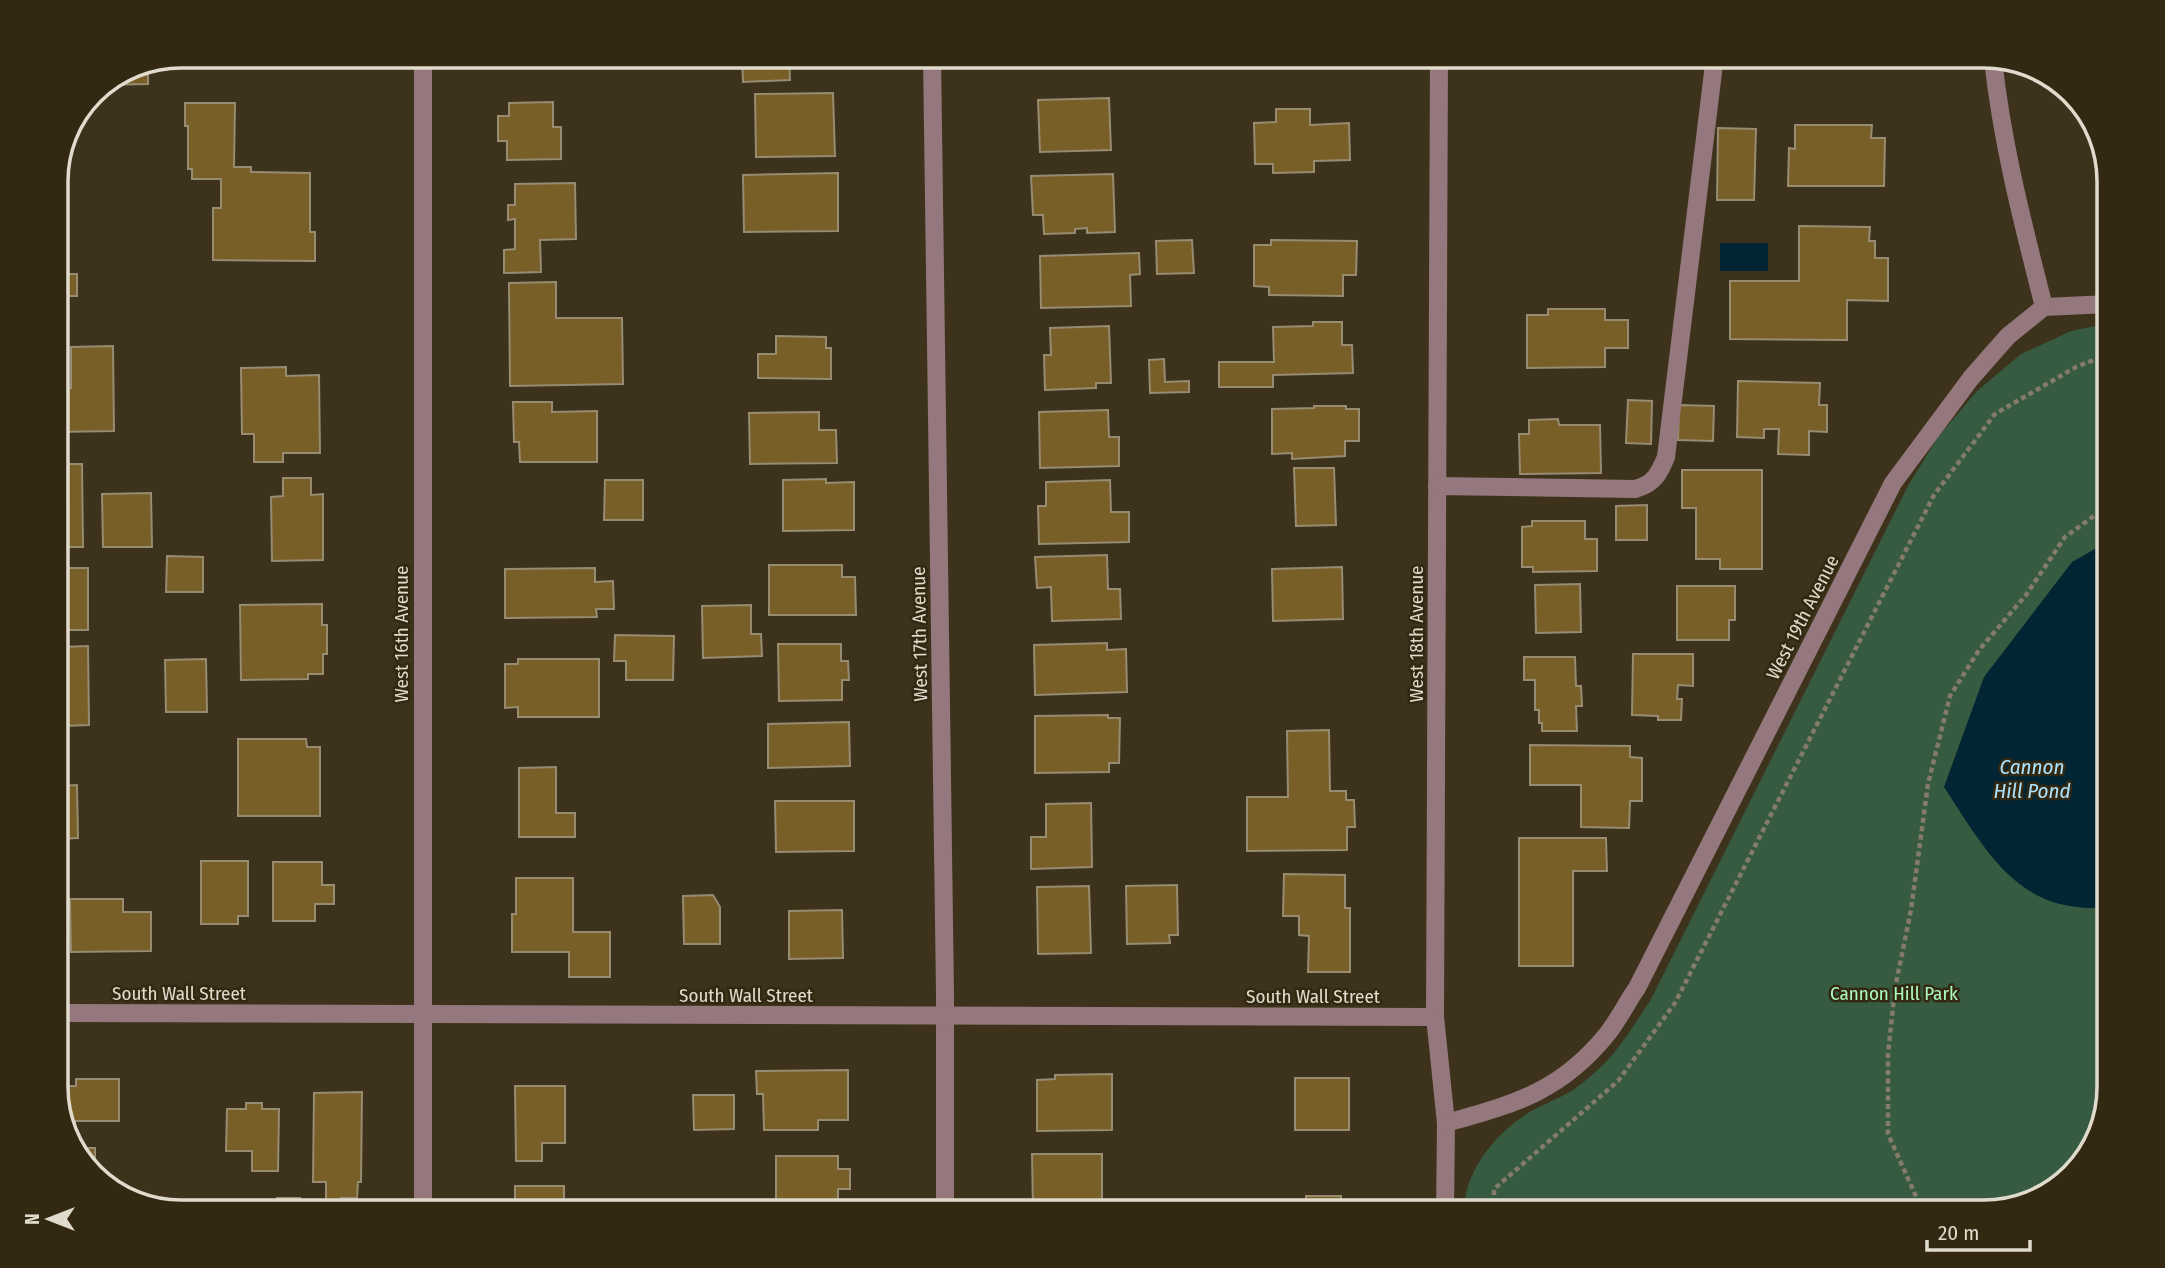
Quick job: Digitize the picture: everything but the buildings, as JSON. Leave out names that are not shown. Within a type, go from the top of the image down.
[{"type":"street","name":"West 16th Avenue","points":[[423,68],[423,1200]]},
{"type":"street","name":"West 17th Avenue","points":[[932,68],[946,1200]]},
{"type":"street","name":"West 18th Avenue","points":[[1439,68],[1435,1017],[1446,1123],[1445,1200]]},
{"type":"street","points":[[1437,486],[1635,489],[1649,485],[1659,475],[1666,457],[1714,68]]},
{"type":"street","points":[[1994,69],[2010,174],[2044,307],[2097,305]]},
{"type":"street","name":"West 19th Avenue","points":[[1446,1123],[1516,1103],[1554,1083],[1581,1063],[1609,1032],[1637,988],[1893,484],[1971,379],[2008,336],[2044,307]]},
{"type":"street","name":"South Wall Street","points":[[68,1013],[1435,1017]]},
{"type":"path","points":[[1494,1200],[1494,1189],[1618,1081],[1675,1003],[1934,495],[1995,414],[2076,366],[2097,358]]},
{"type":"path","points":[[1918,1200],[1888,1134],[1888,1054],[1895,988],[1911,910],[1928,784],[1950,696],[1979,650],[2026,595],[2065,537],[2097,514]]},
{"type":"green space","name":"Cannon Hill Park","points":[[2097,326],[2097,1087],[2093,1116],[2082,1143],[2064,1167],[2040,1185],[1998,1199],[1465,1200],[1475,1170],[1502,1134],[1525,1115],[1585,1081],[1610,1057],[1650,1001],[1909,484],[1938,437],[1977,391],[2021,354],[2071,331]]},
{"type":"water","points":[[1720,243],[1768,243],[1768,271],[1720,271]]},
{"type":"water","name":"Cannon Hill Pond","points":[[2097,548],[2097,908],[2060,904],[2040,897],[2022,886],[1992,857],[1944,787],[1984,677],[2072,562]]}]
